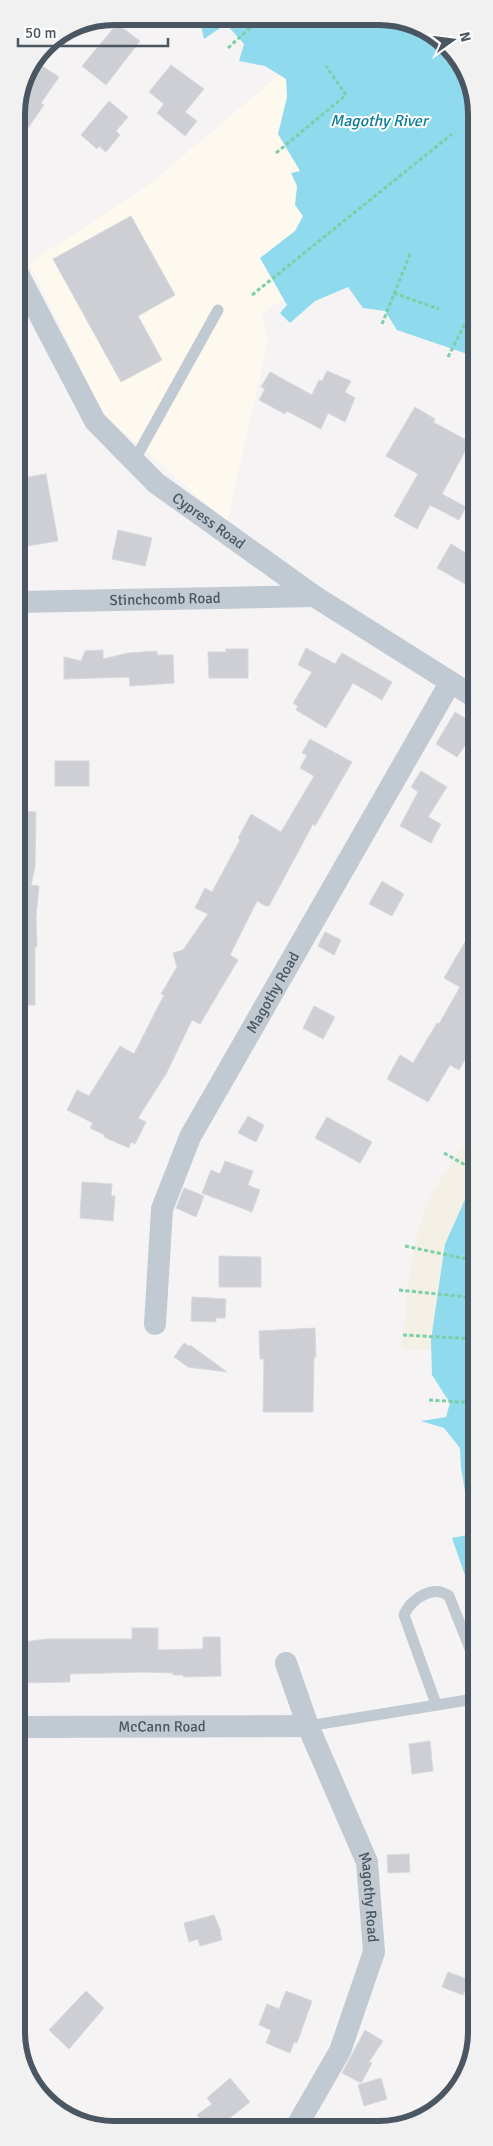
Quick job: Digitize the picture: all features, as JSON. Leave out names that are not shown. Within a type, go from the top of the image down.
[{"type":"street","name":"Cypress Road","points":[[25,289],[95,421],[156,484],[314,596],[468,693]]},
{"type":"street","name":"Stinchcomb Road","points":[[25,602],[314,596]]},
{"type":"street","name":"Magothy Road","points":[[155,1324],[162,1209],[190,1137],[450,683]]},
{"type":"street","name":"Magothy Road","points":[[286,1663],[308,1726],[368,1862],[374,1952],[340,2051],[299,2121]]},
{"type":"street","name":"McCann Road","points":[[25,1727],[308,1726]]},
{"type":"lane","points":[[134,461],[218,310]]},
{"type":"lane","points":[[436,1704],[404,1615],[408,1606],[432,1590],[442,1590],[449,1596],[468,1644]]},
{"type":"lane","points":[[308,1726],[468,1700]]},
{"type":"path","points":[[228,48],[253,25]]},
{"type":"path","points":[[276,153],[346,95],[326,66]]},
{"type":"path","points":[[252,295],[452,134]]},
{"type":"path","points":[[382,324],[410,254]]},
{"type":"path","points":[[394,293],[439,309]]},
{"type":"path","points":[[448,357],[468,318]]},
{"type":"path","points":[[444,1153],[468,1166]]},
{"type":"path","points":[[405,1246],[468,1260]]},
{"type":"path","points":[[399,1290],[468,1297]]},
{"type":"path","points":[[403,1335],[468,1339]]},
{"type":"path","points":[[429,1400],[468,1402]]},
{"type":"shaded area","points":[[334,29],[468,156],[468,170],[262,314],[268,341],[227,522],[104,415],[29,263],[145,188]]},
{"type":"sand","points":[[468,1142],[468,1193],[445,1244],[431,1350],[402,1349],[410,1267],[419,1227],[430,1197],[460,1149]]},
{"type":"water","name":"Magothy River","points":[[201,25],[225,25],[204,39]]},
{"type":"water","name":"Magothy River","points":[[227,25],[379,25],[402,28],[428,40],[428,65],[454,65],[465,91],[468,114],[468,354],[397,330],[385,311],[363,308],[348,287],[315,301],[290,323],[280,313],[287,305],[260,258],[295,231],[303,216],[295,205],[297,186],[291,173],[300,171],[278,134],[287,97],[286,79],[265,66],[239,61],[244,44]]},
{"type":"water","points":[[468,1193],[468,1510],[460,1448],[444,1428],[421,1421],[446,1417],[450,1403],[432,1375],[431,1340],[445,1244]]},
{"type":"water","points":[[468,1535],[468,1584],[452,1538]]},
{"type":"building","points":[[116,25],[140,41],[106,85],[82,66]]},
{"type":"building","points":[[171,65],[204,89],[185,112],[197,121],[185,136],[157,113],[164,104],[149,92]]},
{"type":"building","points":[[42,66],[59,77],[41,103],[44,105],[25,132],[25,108],[31,82]]},
{"type":"building","points":[[109,101],[128,117],[116,131],[120,135],[106,152],[99,146],[97,149],[81,135]]},
{"type":"building","points":[[131,216],[175,295],[138,316],[162,360],[121,382],[53,259]]},
{"type":"building","points":[[327,371],[351,381],[345,392],[355,398],[345,422],[328,413],[321,429],[287,411],[285,414],[259,400],[265,389],[261,387],[270,372],[312,395],[319,380],[322,381]]},
{"type":"building","points":[[415,407],[435,419],[433,422],[468,441],[468,446],[442,494],[466,507],[459,520],[430,505],[417,529],[394,516],[418,474],[386,456]]},
{"type":"building","points":[[46,474],[58,541],[27,546],[25,535],[25,478]]},
{"type":"building","points":[[118,530],[152,538],[145,566],[112,559]]},
{"type":"building","points":[[451,544],[468,554],[468,585],[437,568]]},
{"type":"building","points":[[306,648],[335,664],[342,653],[392,682],[382,700],[353,683],[326,728],[296,710],[298,706],[293,703],[312,672],[298,665]]},
{"type":"building","points":[[226,649],[248,649],[248,678],[209,678],[208,652],[226,652]]},
{"type":"building","points":[[103,650],[103,659],[128,653],[157,651],[157,655],[173,655],[174,683],[130,686],[129,677],[64,679],[64,657],[81,661],[85,651]]},
{"type":"building","points":[[455,712],[468,720],[468,741],[457,757],[436,744]]},
{"type":"building","points":[[310,739],[352,762],[315,826],[313,824],[269,906],[257,901],[230,955],[238,960],[200,1024],[192,1020],[166,1074],[138,1118],[146,1122],[135,1144],[131,1142],[129,1148],[104,1137],[105,1135],[90,1128],[93,1123],[67,1110],[77,1090],[89,1096],[120,1046],[134,1054],[164,995],[161,994],[177,967],[173,953],[183,950],[208,914],[195,908],[205,888],[212,892],[240,840],[238,838],[251,814],[281,832],[314,776],[300,768],[307,755],[302,753]]},
{"type":"building","points":[[55,761],[89,761],[89,786],[55,786]]},
{"type":"building","points":[[421,771],[447,787],[428,817],[441,824],[431,843],[400,826],[418,792],[411,787]]},
{"type":"building","points":[[25,811],[36,812],[35,867],[31,885],[39,886],[36,917],[35,1005],[25,1005]]},
{"type":"building","points":[[382,881],[404,894],[392,916],[369,904]]},
{"type":"building","points":[[325,932],[341,940],[334,955],[318,946]]},
{"type":"building","points":[[468,937],[468,1055],[459,1070],[450,1065],[428,1102],[387,1079],[400,1055],[413,1063],[437,1023],[439,1024],[460,987],[444,978]]},
{"type":"building","points":[[314,1006],[335,1017],[323,1039],[303,1028]]},
{"type":"building","points":[[248,1116],[264,1125],[256,1142],[238,1133]]},
{"type":"building","points":[[327,1117],[372,1142],[360,1163],[315,1138]]},
{"type":"building","points":[[225,1161],[253,1171],[248,1185],[260,1190],[252,1212],[202,1193],[211,1170],[220,1174]]},
{"type":"building","points":[[82,1182],[112,1184],[111,1196],[115,1196],[113,1221],[80,1218]]},
{"type":"building","points":[[184,1188],[204,1196],[196,1217],[176,1208]]},
{"type":"building","points":[[219,1256],[261,1257],[261,1287],[219,1287]]},
{"type":"building","points":[[192,1297],[226,1299],[225,1318],[216,1318],[216,1322],[191,1321]]},
{"type":"building","points":[[315,1328],[316,1357],[314,1357],[313,1412],[263,1412],[264,1359],[260,1359],[259,1331]]},
{"type":"building","points":[[184,1343],[190,1347],[190,1345],[227,1372],[188,1367],[174,1357]]},
{"type":"building","points":[[132,1628],[158,1628],[158,1650],[203,1649],[203,1637],[220,1637],[221,1676],[183,1677],[183,1675],[173,1675],[173,1673],[143,1672],[70,1674],[70,1682],[25,1683],[25,1642],[46,1639],[132,1639]]},
{"type":"building","points":[[430,1741],[433,1771],[412,1774],[409,1744]]},
{"type":"building","points":[[409,1854],[410,1872],[388,1873],[387,1855]]},
{"type":"building","points":[[214,1915],[222,1940],[200,1946],[198,1939],[189,1942],[184,1923]]},
{"type":"building","points":[[448,1972],[468,1979],[468,1984],[463,1995],[442,1987]]},
{"type":"building","points":[[86,1991],[104,2008],[69,2049],[49,2030]]},
{"type":"building","points":[[286,1991],[312,2001],[297,2043],[294,2042],[290,2053],[266,2043],[271,2030],[259,2025],[267,2004],[279,2009]]},
{"type":"building","points":[[365,2030],[383,2041],[369,2062],[372,2063],[361,2083],[342,2073]]},
{"type":"building","points":[[230,2078],[250,2102],[226,2121],[224,2118],[220,2121],[202,2121],[197,2115],[212,2104],[207,2098]]},
{"type":"building","points":[[381,2078],[387,2099],[364,2106],[358,2085]]}]
